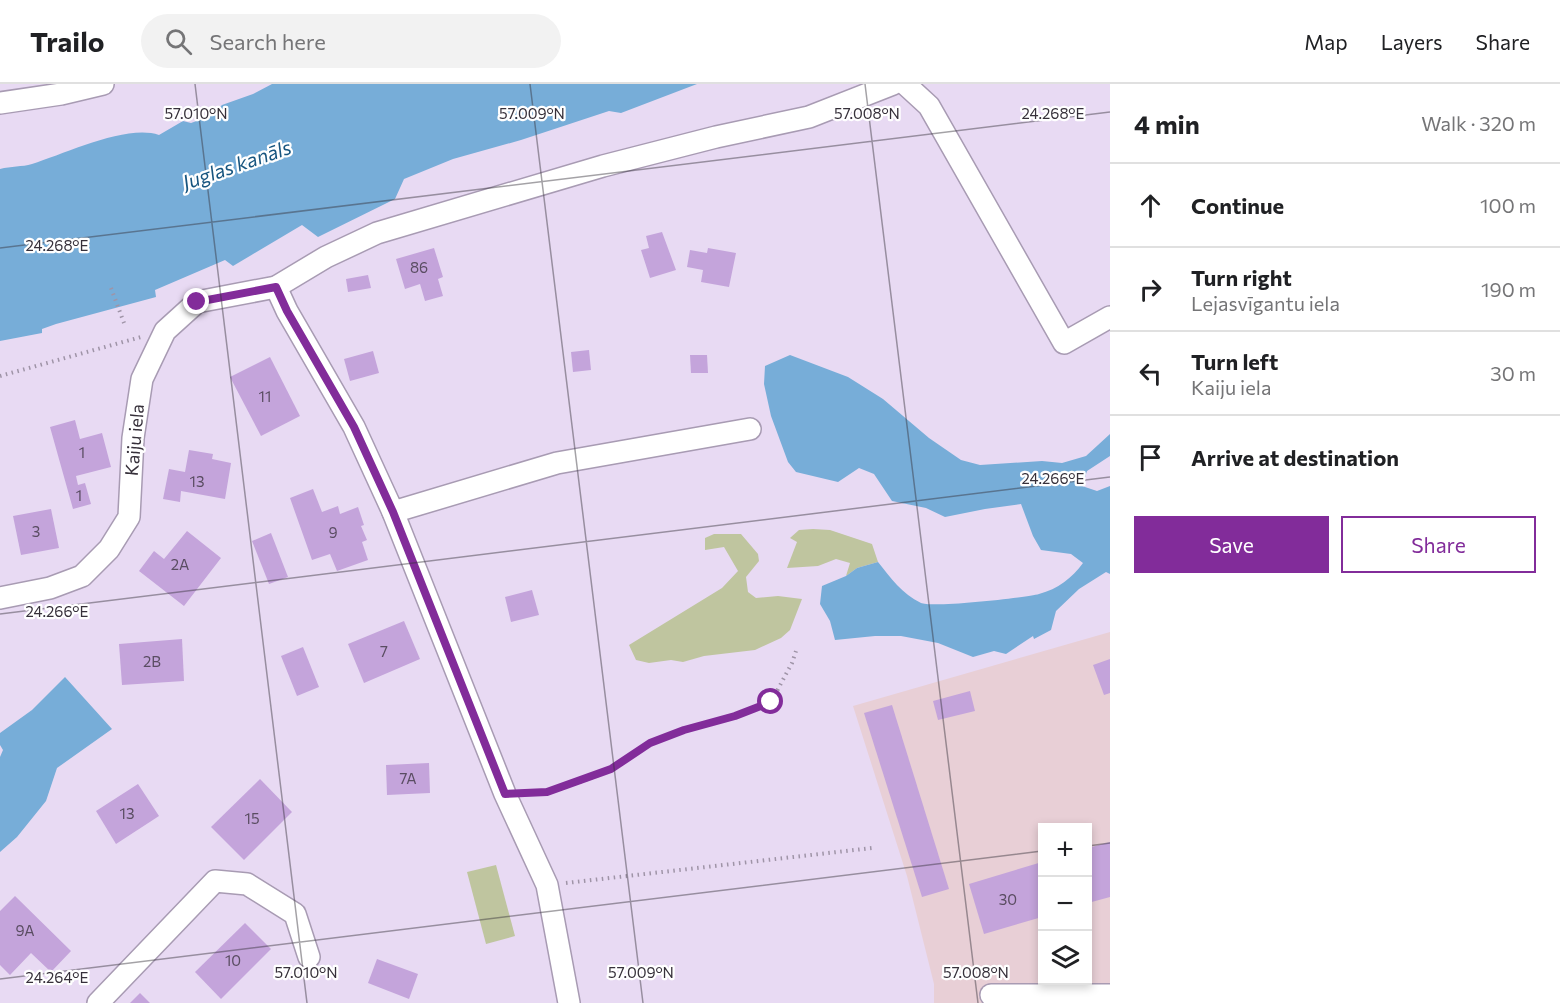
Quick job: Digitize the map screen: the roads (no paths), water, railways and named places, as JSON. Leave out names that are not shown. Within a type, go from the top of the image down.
[{"type":"street","points":[[0,103],[62,94],[103,84]]},
{"type":"street","points":[[569,1003],[547,885],[505,794],[393,512],[354,427],[287,311],[276,287],[326,256],[377,233],[603,166],[716,136],[809,117],[893,84]]},
{"type":"street","points":[[905,84],[928,106],[1064,343],[1110,317]]},
{"type":"street","name":"Kaiju iela","points":[[0,598],[50,588],[82,576],[109,549],[129,517],[133,438],[142,379],[165,331],[197,302],[276,287]]},
{"type":"street","points":[[393,512],[557,463],[750,429]]},
{"type":"street","points":[[98,1003],[215,881],[247,884],[294,914],[309,957]]},
{"type":"street","points":[[992,995],[1110,995]]},
{"type":"water","name":"Juglas kanāls","points":[[272,84],[697,84],[621,113],[609,111],[521,140],[453,159],[404,179],[395,199],[318,237],[302,225],[233,266],[225,260],[155,290],[156,297],[56,324],[42,329],[42,333],[0,341],[0,169],[32,164],[130,133],[159,135],[183,121],[191,123],[219,113],[218,109],[222,105],[253,94]]},
{"type":"water","points":[[790,355],[848,377],[883,399],[929,438],[961,460],[980,465],[1042,461],[1062,463],[1086,456],[1110,434],[1110,456],[1087,471],[1082,486],[1097,491],[1110,486],[1110,574],[1106,572],[1079,589],[1056,611],[1051,630],[1034,639],[1033,636],[1006,654],[994,651],[973,657],[938,643],[901,636],[835,640],[830,621],[820,604],[822,586],[846,576],[857,568],[878,562],[897,585],[914,599],[921,603],[942,604],[1039,594],[1064,582],[1083,563],[1071,554],[1041,550],[1021,504],[945,517],[926,508],[892,501],[874,474],[859,468],[838,482],[796,472],[788,462],[771,416],[764,384],[765,366]]},
{"type":"water","points":[[65,677],[112,729],[57,768],[46,801],[17,837],[0,852],[0,757],[3,750],[0,745],[0,733],[32,710]]}]
